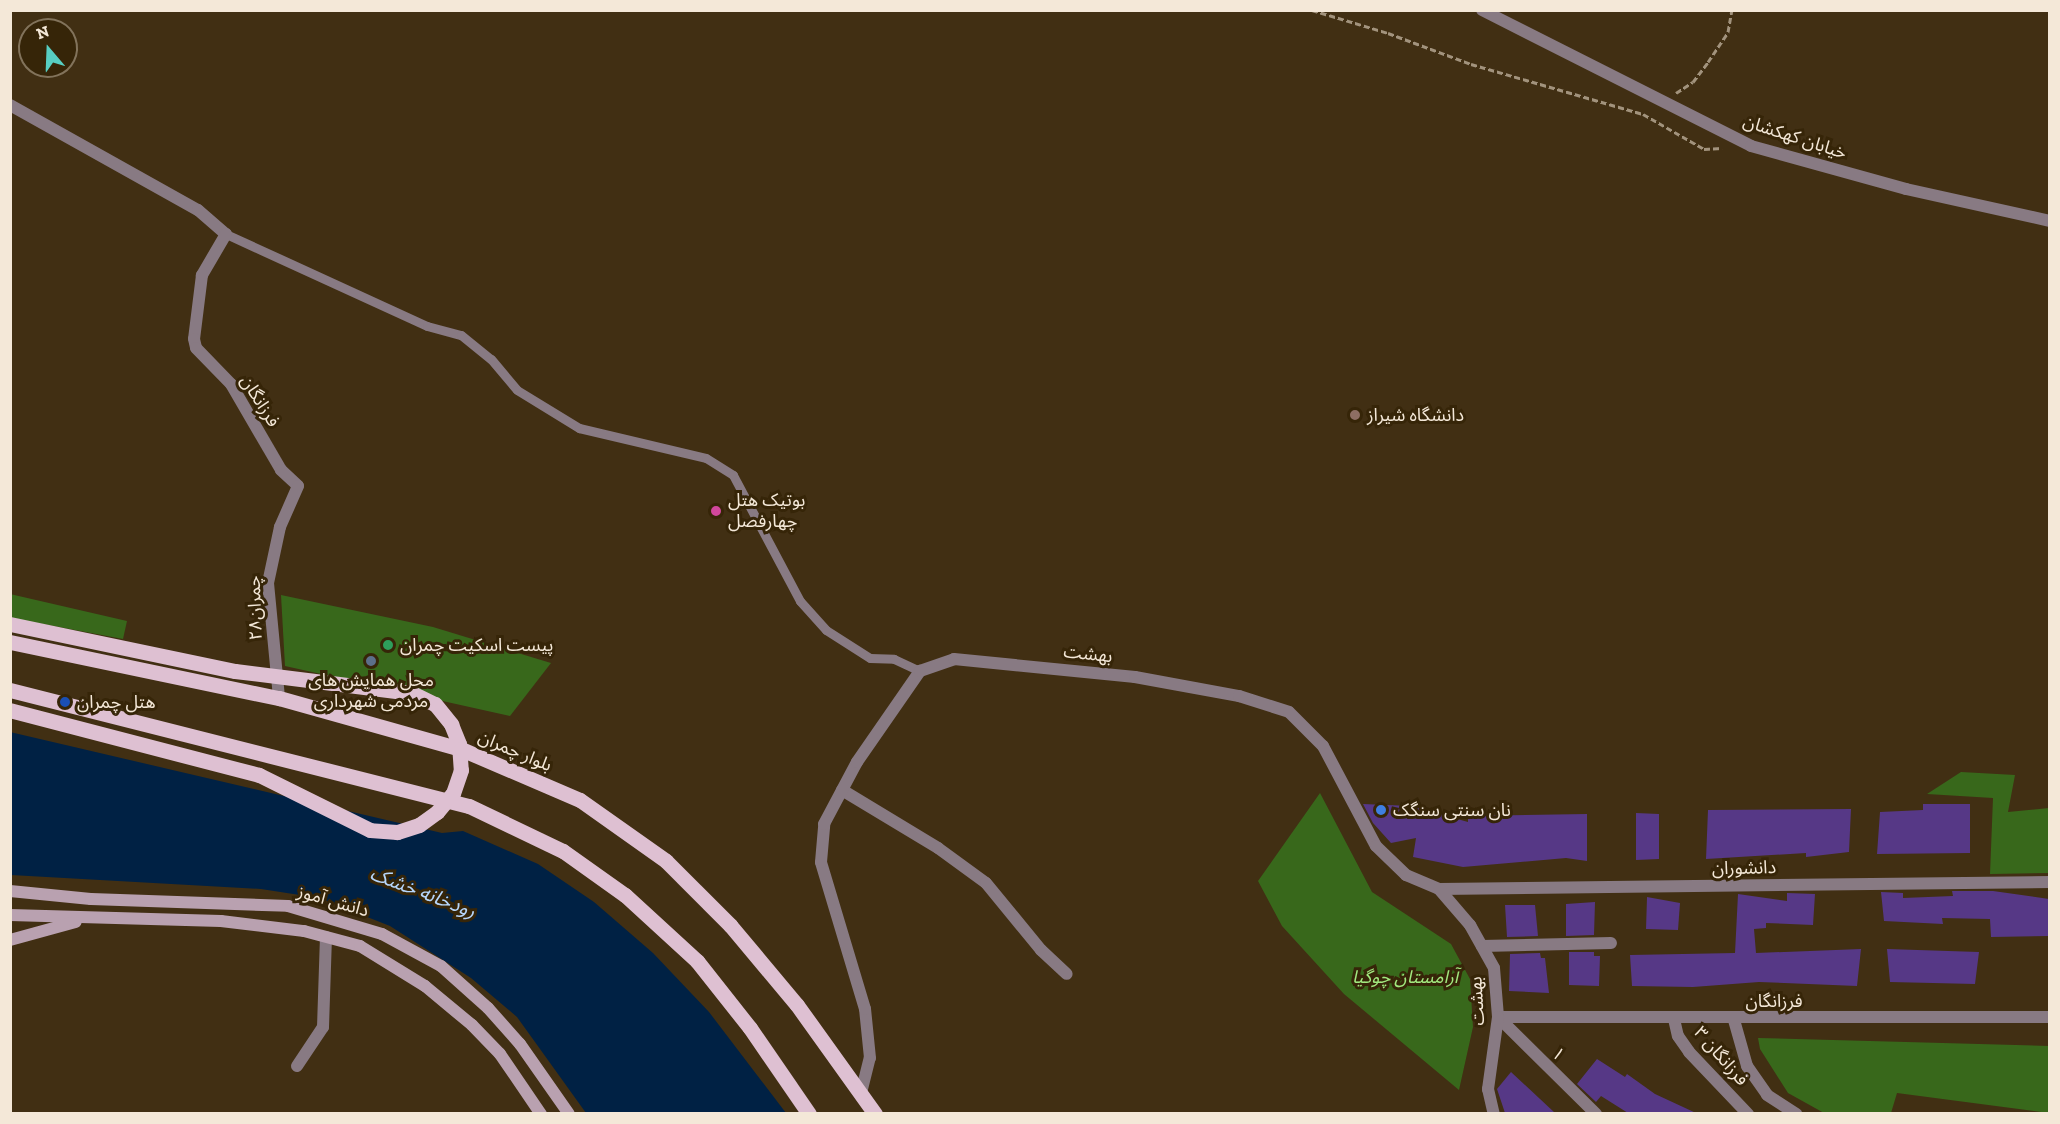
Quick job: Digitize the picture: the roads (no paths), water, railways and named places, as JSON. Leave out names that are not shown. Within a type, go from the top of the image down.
[{"type":"main road","points":[[10,624],[235,671],[412,693],[435,704],[451,724],[459,744],[460,770],[453,793],[437,812],[419,825],[397,832],[370,830],[259,775],[10,710]]},
{"type":"main road","name":"بلوار چمران","points":[[10,642],[279,698],[461,749],[580,800],[666,861],[730,925],[797,1005],[875,1113]]},
{"type":"main road","points":[[10,690],[469,806],[563,851],[625,895],[697,961],[750,1028],[809,1113]]},
{"type":"main road","name":"دانش آموز","points":[[10,891],[91,899],[288,906],[382,934],[441,966],[488,1008],[520,1044],[569,1113]]},
{"type":"main road","name":"دانش آموز","points":[[10,915],[222,921],[326,937],[360,946],[425,986],[500,1054],[541,1113]]},
{"type":"main road","points":[[10,940],[89,918]]},
{"type":"street","name":"خیابان کهکشان","points":[[1482,10],[1751,146],[1906,189],[2049,221]]},
{"type":"street","points":[[10,105],[198,210],[226,234]]},
{"type":"street","name":"فرزانگان","points":[[226,234],[202,275],[194,339],[196,348],[231,384],[281,470],[298,486]]},
{"type":"street","name":"چمران۲۸","points":[[279,698],[268,583],[280,527],[298,486]]},
{"type":"street","name":"بهشت","points":[[920,671],[954,659],[1135,677],[1239,696],[1289,712],[1323,746],[1376,846],[1406,875],[1438,889],[1470,925],[1494,968],[1498,1017],[1496,1051],[1488,1089],[1494,1113]]},
{"type":"street","points":[[861,1093],[870,1059],[865,1009],[821,862],[824,824],[857,762],[920,671]]},
{"type":"street","points":[[842,790],[938,848],[986,883],[1041,950],[1067,975]]},
{"type":"street","name":"دانشوران","points":[[1438,889],[2049,882]]},
{"type":"street","points":[[297,1066],[324,1027],[326,937]]},
{"type":"street","points":[[1482,946],[1611,943]]},
{"type":"street","name":"فرزانگان","points":[[1498,1017],[1734,1020],[2049,1017]]},
{"type":"street","name":"۱","points":[[1498,1017],[1596,1113]]},
{"type":"street","name":"فرزانگان ۳","points":[[1674,1019],[1678,1036],[1689,1052],[1748,1113]]},
{"type":"street","points":[[1734,1020],[1747,1066],[1767,1095],[1796,1113]]},
{"type":"lane","points":[[226,234],[427,326],[461,335],[483,351],[517,390],[579,428],[705,458],[733,475],[800,601],[826,630],[870,658],[894,659],[920,671]]},
{"type":"water","name":"رودخانه خشک","points":[[10,732],[442,833],[463,831],[538,864],[594,902],[653,953],[709,1012],[786,1113],[586,1113],[517,1017],[471,978],[390,926],[319,898],[261,889],[11,875]]},
{"type":"place","name":"دانشگاه شیراز","points":[[1355,415]]},
{"type":"place","name":"بوتیک هتل چهارفصل","points":[[716,511]]},
{"type":"place","name":"پیست اسکیت چمران","points":[[388,645]]},
{"type":"place","name":"محل همایش های مردمی شهرداری","points":[[371,661]]},
{"type":"place","name":"هتل چمران","points":[[65,702]]},
{"type":"place","name":"نان سنتی سنگک","points":[[1381,810]]},
{"type":"park label","name":"آرامستان چوگیا","points":[[1405,977]]}]
